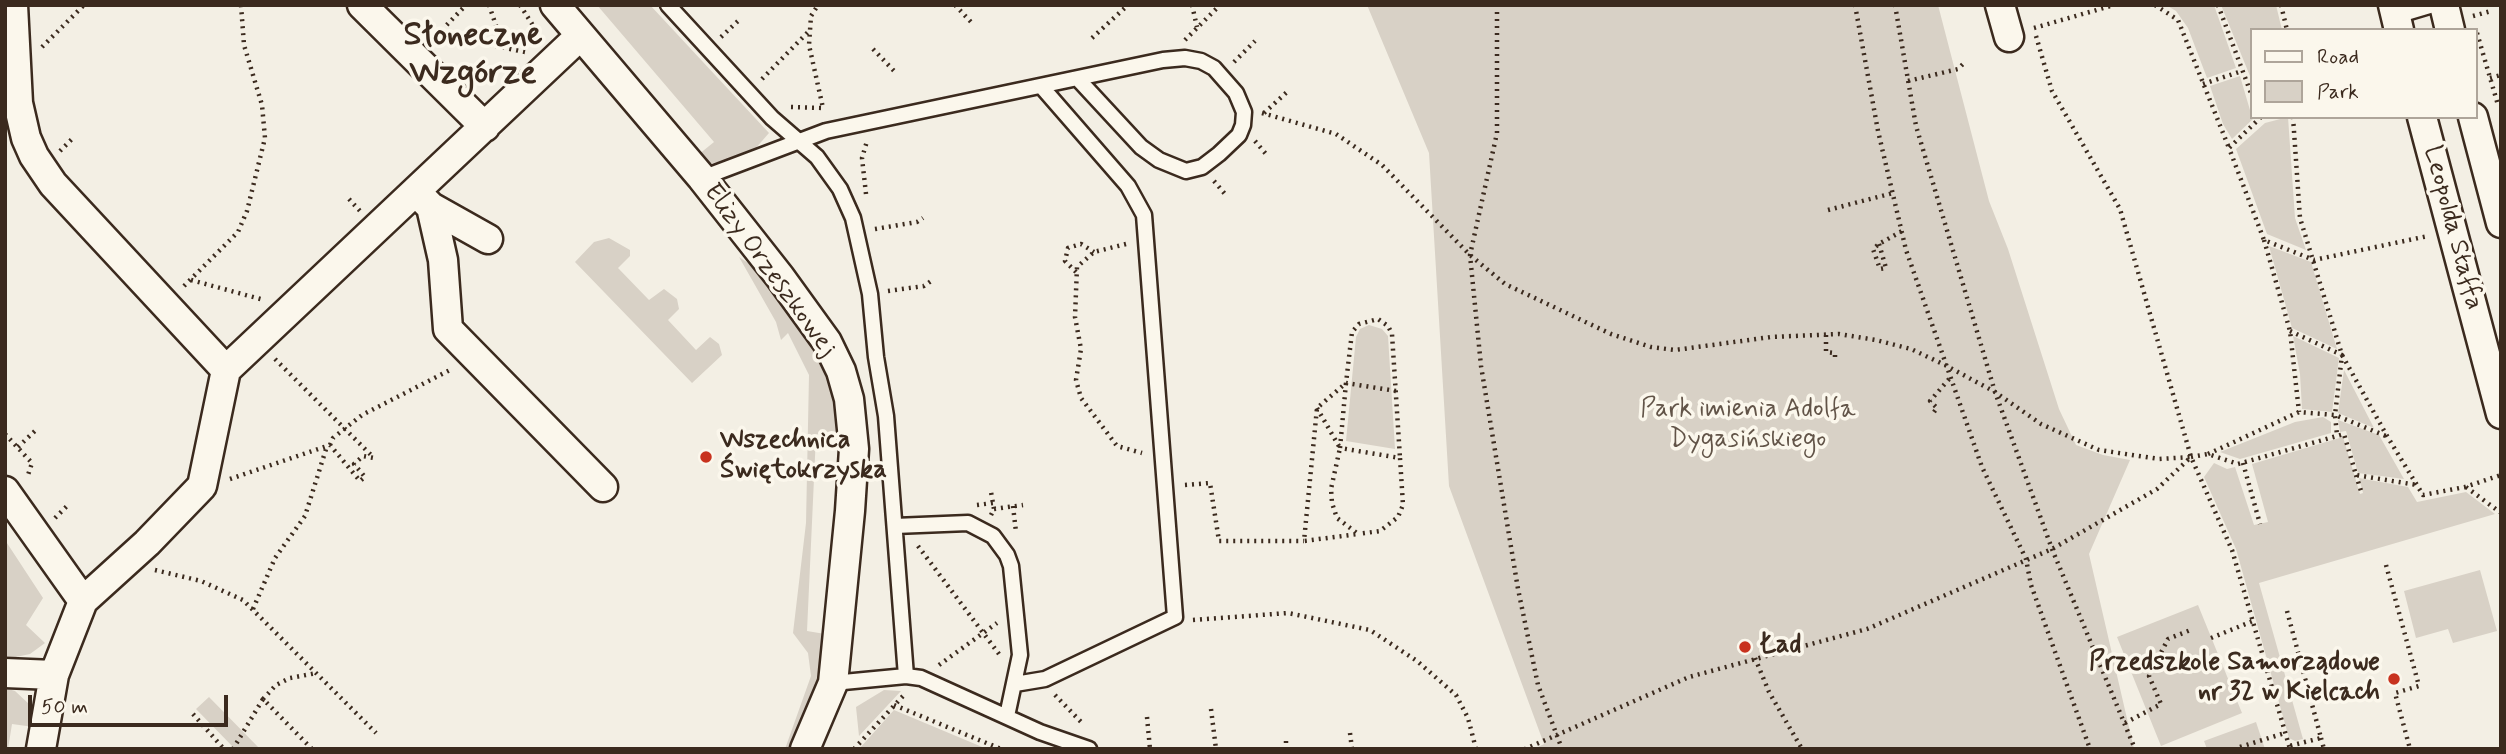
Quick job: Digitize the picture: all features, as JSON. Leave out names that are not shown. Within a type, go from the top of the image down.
[{"type":"street","points":[[13,5],[18,103],[26,138],[34,156],[53,184],[226,370]]},
{"type":"street","points":[[362,5],[485,127]]},
{"type":"street","name":"Elizy Orzeszkowej","points":[[555,5],[702,178],[827,342],[841,372],[849,399],[854,449],[834,683],[805,749]]},
{"type":"street","points":[[2000,5],[2022,33]]},
{"type":"street","points":[[2444,5],[2461,23]]},
{"type":"street","points":[[41,749],[54,675],[83,601],[189,502],[202,486],[226,370],[293,307],[424,199],[485,127],[580,36]]},
{"type":"street","name":"Leopolda Staffa","points":[[2423,119],[2496,379],[2501,414]]},
{"type":"street","name":"Leopolda Staffa","points":[[2474,119],[2501,223]]},
{"type":"street","points":[[424,199],[488,239]]},
{"type":"street","points":[[424,199],[444,271],[448,329],[603,486]]},
{"type":"street","points":[[5,491],[83,601]]},
{"type":"street","points":[[5,673],[54,675]]},
{"type":"lane","points":[[667,5],[772,118],[800,141],[826,168],[845,198],[853,218],[870,293],[899,526],[906,676]]},
{"type":"lane","points":[[2396,17],[2433,5]]},
{"type":"lane","points":[[702,178],[826,131],[1164,60],[1201,61],[1221,75],[1236,93],[1244,112],[1243,125],[1230,146],[1202,167],[1186,171],[1159,160],[1141,146],[1079,79]]},
{"type":"lane","points":[[1015,684],[1045,679],[1175,617],[1144,215],[1128,186],[1041,86]]},
{"type":"lane","points":[[899,526],[968,523],[984,530],[1001,545],[1011,566],[1020,664],[1007,716]]},
{"type":"lane","points":[[834,683],[906,676],[921,678],[1089,749]]},
{"type":"path","points":[[166,305],[238,232],[247,211],[265,138],[262,105],[244,45],[241,5]]},
{"type":"path","points":[[466,5],[439,33],[403,47],[402,30],[439,33],[536,54],[534,27],[520,5]]},
{"type":"path","points":[[489,5],[503,47]]},
{"type":"path","points":[[784,105],[805,110],[823,108],[809,45],[811,16],[818,5]]},
{"type":"path","points":[[955,5],[971,22]]},
{"type":"path","points":[[1092,38],[1128,5]]},
{"type":"path","points":[[1192,5],[1198,27]]},
{"type":"path","points":[[1164,60],[1220,5]]},
{"type":"path","points":[[1497,5],[1497,133],[1470,255],[1481,366],[1518,589],[1538,685],[1554,734],[1562,749]]},
{"type":"path","points":[[1855,5],[1878,131],[1902,230],[1945,365],[2001,511],[2026,559],[2031,585],[2090,749]]},
{"type":"path","points":[[1895,5],[1916,125],[1995,393],[2052,549],[2135,749]]},
{"type":"path","points":[[2022,33],[2114,5]]},
{"type":"path","points":[[2155,5],[2178,20],[2264,240],[2290,331],[2299,412]]},
{"type":"path","points":[[2218,5],[2250,91]]},
{"type":"path","points":[[2281,5],[2287,28]]},
{"type":"path","points":[[32,56],[81,6]]},
{"type":"path","points":[[2461,23],[2491,11]]},
{"type":"path","points":[[2022,33],[2031,17]]},
{"type":"path","points":[[716,41],[738,21]]},
{"type":"path","points":[[757,84],[810,29]]},
{"type":"path","points":[[2022,33],[2120,209],[2191,457],[2232,550],[2289,747],[2321,738]]},
{"type":"path","points":[[2478,37],[2501,112]]},
{"type":"path","points":[[1221,75],[1255,41]]},
{"type":"path","points":[[873,49],[897,74]]},
{"type":"path","points":[[1908,82],[1958,69],[1965,62]]},
{"type":"path","points":[[2203,84],[2242,71]]},
{"type":"path","points":[[2490,78],[2501,75]]},
{"type":"path","points":[[1264,114],[1286,92]]},
{"type":"path","points":[[1244,112],[1264,114],[1336,134],[1382,165],[1470,255],[1505,284],[1604,331],[1651,347],[1675,351],[1771,337],[1826,335],[1876,340],[1912,349],[1945,365],[1995,393],[2041,424],[2099,450],[2159,459],[2208,454],[2299,412],[2335,415],[2387,436]]},
{"type":"path","points":[[2229,148],[2262,119]]},
{"type":"path","points":[[2293,119],[2300,218],[2342,355],[2387,436],[2423,495],[2465,487],[2501,475]]},
{"type":"path","points":[[867,202],[863,152],[871,135]]},
{"type":"path","points":[[66,144],[72,139]]},
{"type":"path","points":[[1828,210],[1893,193]]},
{"type":"path","points":[[872,237],[871,229],[917,222],[923,218]]},
{"type":"path","points":[[1879,244],[1886,268],[1880,269],[1872,249],[1879,244],[1902,230]]},
{"type":"path","points":[[2264,240],[2314,260],[2452,230]]},
{"type":"path","points":[[1127,243],[1094,252],[1080,262],[1076,272],[1076,317],[1081,349],[1077,389],[1117,446],[1130,452],[1146,453]]},
{"type":"path","points":[[1076,272],[1065,261],[1068,248],[1081,244],[1094,252]]},
{"type":"path","points":[[190,280],[293,307]]},
{"type":"path","points":[[870,293],[925,286],[932,281]]},
{"type":"path","points":[[1174,487],[1210,482],[1219,541],[1304,541],[1358,534],[1380,531],[1398,517],[1403,505],[1392,334],[1388,326],[1378,319],[1359,324],[1352,332],[1340,448],[1332,489],[1332,503],[1337,518],[1358,534]]},
{"type":"path","points":[[2290,331],[2342,355]]},
{"type":"path","points":[[1826,335],[1826,352],[1835,353],[1835,358]]},
{"type":"path","points":[[257,341],[374,458],[363,456],[354,464],[365,477],[360,481],[328,446]]},
{"type":"path","points":[[2337,435],[2335,415],[2342,355]]},
{"type":"path","points":[[253,609],[275,558],[305,516],[328,446],[362,415],[453,368]]},
{"type":"path","points":[[1934,412],[1937,408],[1930,401],[1950,378]]},
{"type":"path","points":[[1304,541],[1317,408],[1346,383],[1396,391]]},
{"type":"path","points":[[1317,408],[1340,448]]},
{"type":"path","points":[[18,447],[38,428]]},
{"type":"path","points":[[2208,454],[2233,464],[2243,463],[2344,434],[2362,494]]},
{"type":"path","points":[[223,482],[328,446]]},
{"type":"path","points":[[1340,448],[1400,458]]},
{"type":"path","points":[[1525,749],[1689,677],[1867,629],[2052,549],[2157,489],[2191,457]]},
{"type":"path","points":[[2243,463],[2260,524]]},
{"type":"path","points":[[2356,475],[2417,485]]},
{"type":"path","points":[[2465,487],[2501,513]]},
{"type":"path","points":[[991,492],[994,509],[1023,505]]},
{"type":"path","points":[[971,506],[993,503]]},
{"type":"path","points":[[61,512],[69,504]]},
{"type":"path","points":[[899,526],[1006,664],[1020,664]]},
{"type":"path","points":[[2386,565],[2419,686],[2395,693],[2410,749]]},
{"type":"path","points":[[148,568],[201,582],[243,600],[376,733]]},
{"type":"path","points":[[2287,611],[2324,749]]},
{"type":"path","points":[[1189,620],[1221,615],[1288,613],[1370,630],[1417,661],[1456,695],[1468,718],[1476,749]]},
{"type":"path","points":[[2211,638],[2253,621]]},
{"type":"path","points":[[2124,723],[2161,704],[2148,676],[2168,639],[2193,629]]},
{"type":"path","points":[[921,678],[983,632]]},
{"type":"path","points":[[1755,658],[1769,692],[1802,749]]},
{"type":"path","points":[[233,749],[263,699],[276,685],[290,678],[317,673]]},
{"type":"path","points":[[1050,689],[1088,729]]},
{"type":"path","points":[[263,699],[312,749]]},
{"type":"path","points":[[854,749],[894,705],[1001,749]]},
{"type":"path","points":[[1211,709],[1216,749]]},
{"type":"path","points":[[193,714],[224,749]]},
{"type":"path","points":[[1147,717],[1150,749]]},
{"type":"path","points":[[1350,733],[1352,749]]},
{"type":"path","points":[[2240,747],[2285,733]]},
{"type":"path","points":[[1286,741],[1286,749]]},
{"type":"green space","points":[[597,5],[650,5],[769,133],[755,149],[738,159],[706,164],[698,155],[714,142]]},
{"type":"green space","name":"Park imienia Adolfa Dygasińskiego","points":[[1367,5],[1938,5],[1989,201],[2008,249],[2059,409],[2076,445],[2103,455],[2130,460],[2089,554],[2134,749],[1534,749],[1544,744],[1449,486],[1429,153]]},
{"type":"green space","points":[[2166,5],[2214,5],[2236,68],[2207,78],[2188,28],[2176,11]]},
{"type":"green space","points":[[2221,5],[2276,5],[2282,28],[2250,28],[2250,76]]},
{"type":"green space","points":[[2240,76],[2250,119],[2253,119],[2232,139],[2223,124],[2210,86]]},
{"type":"green space","points":[[2288,119],[2295,218],[2306,250],[2267,234],[2236,149],[2265,123]]},
{"type":"green space","points":[[609,238],[630,250],[630,256],[618,268],[649,300],[664,289],[677,299],[679,309],[668,320],[696,350],[710,337],[719,344],[722,355],[692,383],[575,262],[594,242]]},
{"type":"green space","points":[[2269,246],[2311,262],[2337,349],[2292,328]]},
{"type":"green space","points":[[739,257],[754,267],[817,351],[832,394],[838,431],[816,435],[807,631],[825,634],[814,696],[793,749],[785,749],[811,676],[808,653],[793,633],[806,523],[809,375],[788,333],[781,340],[776,322]]},
{"type":"green space","points":[[1369,325],[1382,329],[1388,336],[1395,449],[1346,441],[1356,337],[1360,329]]},
{"type":"green space","points":[[2293,336],[2339,358],[2332,412],[2302,409],[2300,374]]},
{"type":"green space","points":[[2344,370],[2374,428],[2338,413]]},
{"type":"green space","points":[[2323,417],[2331,422],[2331,433],[2240,459],[2220,452],[2295,422]]},
{"type":"green space","points":[[2338,420],[2379,435],[2404,479],[2358,473],[2346,431],[2340,432]]},
{"type":"green space","points":[[2343,437],[2360,494],[2363,493],[2359,478],[2408,487],[2417,502],[2466,492],[2495,514],[2259,583],[2303,739],[2295,741],[2289,738],[2236,549],[2204,477],[2214,463],[2227,469],[2235,467],[2254,525],[2268,522],[2252,464]]},
{"type":"green space","points":[[5,540],[43,598],[26,625],[45,643],[30,654],[11,658],[5,656]]},
{"type":"green space","points":[[2480,570],[2497,631],[2453,643],[2448,629],[2416,638],[2404,591]]},
{"type":"green space","points":[[2198,605],[2242,713],[2161,746],[2117,637]]},
{"type":"green space","points":[[5,688],[15,691],[29,704],[35,717],[34,727],[12,724],[8,749],[5,749]]},
{"type":"green space","points":[[884,690],[901,691],[859,736],[856,707]]},
{"type":"green space","points":[[209,697],[260,749],[208,749],[234,748],[196,709]]},
{"type":"green space","points":[[894,710],[987,749],[859,749]]},
{"type":"green space","points":[[2256,722],[2265,749],[2207,749],[2204,741]]},
{"type":"place","name":"Wszechnica Świętokrzyska","points":[[706,457]]},
{"type":"place","name":"Ład","points":[[1745,647]]},
{"type":"place","name":"Przedszkole Samorządowe nr 32 w Kielcach","points":[[2394,679]]},
{"type":"district","name":"Słoneczne Wzgórze","points":[[473,56]]}]
